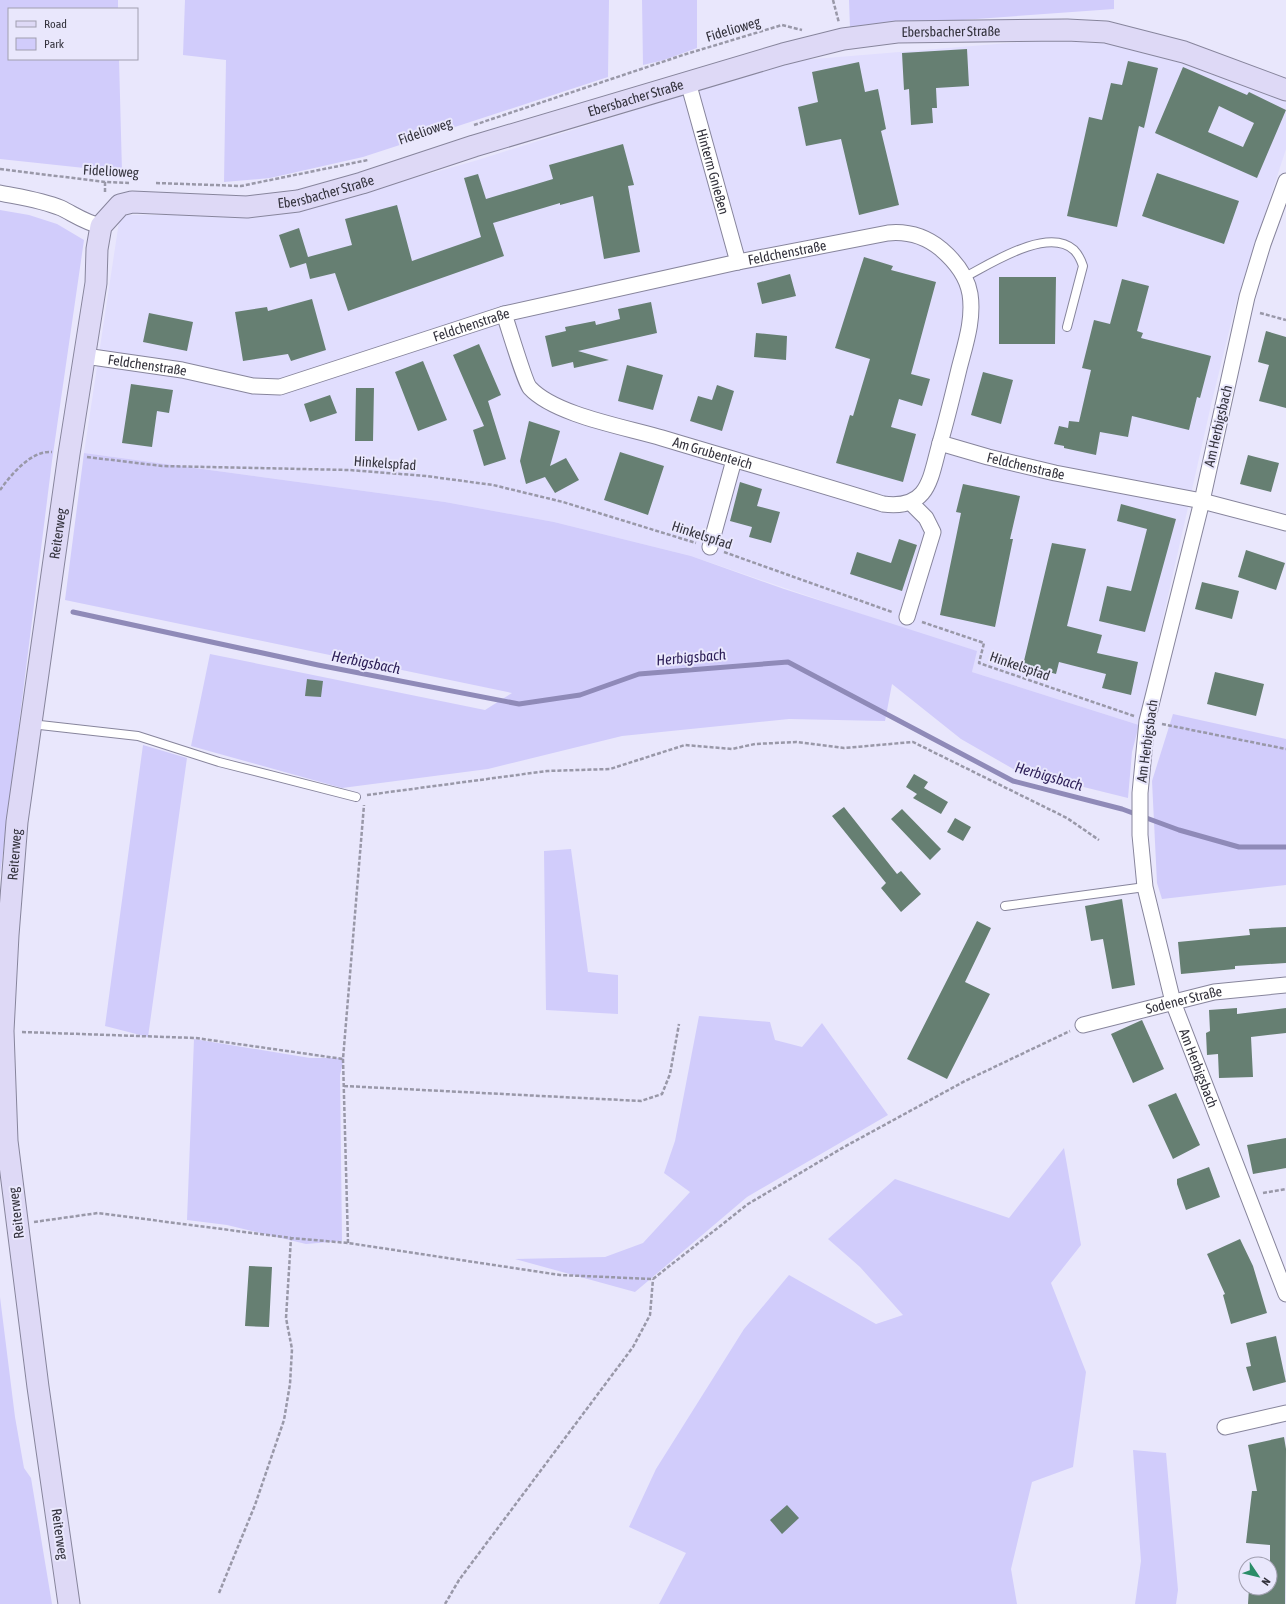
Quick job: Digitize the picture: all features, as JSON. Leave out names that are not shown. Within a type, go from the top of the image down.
[{"type":"street","name":"Ebersbacher Straße","points":[[101,226],[120,205],[132,202],[247,207],[298,201],[362,183],[474,146],[783,54],[843,39],[897,32],[1067,30],[1106,32],[1184,52],[1286,90]]},
{"type":"street","name":"Hinterm Gnießen","points":[[688,82],[738,262]]},
{"type":"street","name":"Am Herbigsbach","points":[[1286,181],[1263,244],[1244,308],[1202,501],[1147,720],[1140,793],[1140,835],[1145,887],[1173,1002],[1286,1294]]},
{"type":"street","points":[[0,193],[29,198],[61,208],[87,223],[101,226]]},
{"type":"street","name":"Reiterweg","points":[[69,1604],[38,1387],[7,1141],[3,1032],[8,935],[17,822],[69,454],[96,283],[97,249],[101,226]]},
{"type":"street","name":"Feldchenstraße","points":[[85,356],[182,370],[253,386],[280,387],[504,314],[738,262],[903,231],[933,242],[956,264],[965,277],[970,295],[970,326],[940,443],[988,457],[1055,473],[1202,501],[1286,523]]},
{"type":"street","name":"Am Grubenteich","points":[[504,314],[528,387],[545,401],[575,413],[883,504],[893,506],[911,503]]},
{"type":"street","points":[[907,617],[932,532],[926,518],[911,503],[921,496],[928,484],[940,443]]},
{"type":"street","points":[[710,548],[734,460]]},
{"type":"street","name":"Sodener Straße","points":[[1083,1025],[1214,992],[1286,985]]},
{"type":"street","points":[[1225,1427],[1286,1413]]},
{"type":"lane","points":[[965,277],[1030,245],[1045,242],[1065,244],[1074,250],[1083,266],[1067,327]]},
{"type":"lane","points":[[30,724],[138,736],[219,762],[356,796]]},
{"type":"lane","points":[[1005,906],[1145,887]]},
{"type":"path","points":[[833,0],[837,15]]},
{"type":"path","name":"Fidelioweg","points":[[468,127],[675,58],[782,25],[805,30]]},
{"type":"path","name":"Fidelioweg","points":[[149,183],[241,186],[372,159]]},
{"type":"path","name":"Fidelioweg","points":[[0,169],[105,182],[134,183]]},
{"type":"path","points":[[1244,308],[1286,320]]},
{"type":"path","name":"Hinkelspfad","points":[[0,490],[16,468],[45,452],[162,466],[349,470],[426,476],[493,485],[563,502],[710,548],[984,643],[980,663],[1147,720],[1286,749]]},
{"type":"path","points":[[356,796],[547,771],[610,768],[685,745],[732,750],[755,744],[796,742],[844,748],[913,742],[1067,818],[1099,840]]},
{"type":"path","points":[[348,1243],[343,1059],[364,803],[356,796]]},
{"type":"path","points":[[344,1086],[641,1101],[662,1094],[670,1074],[679,1024]]},
{"type":"path","points":[[17,1225],[98,1213],[291,1238],[348,1243],[560,1276],[653,1280],[748,1204],[837,1151],[965,1081],[1083,1025]]},
{"type":"path","points":[[3,1032],[196,1038],[343,1059]]},
{"type":"path","points":[[1248,1196],[1286,1189]]},
{"type":"path","points":[[219,1593],[255,1505],[284,1420],[290,1384],[292,1349],[286,1318],[291,1238]]},
{"type":"path","points":[[445,1604],[459,1580],[633,1347],[650,1315],[653,1280]]},
{"type":"shaded area","points":[[1108,35],[1286,101],[1286,149],[1236,303],[1211,405],[1139,725],[972,672],[976,651],[902,628],[691,556],[554,522],[445,502],[84,453],[120,215],[254,215],[308,208],[478,160],[790,61]]},
{"type":"green space","points":[[0,0],[118,0],[118,8],[8,8],[8,60],[119,60],[122,172],[0,159]]},
{"type":"green space","points":[[185,0],[609,0],[608,77],[363,157],[270,178],[224,182],[226,60],[183,55]]},
{"type":"green space","points":[[642,0],[697,0],[697,48],[664,60],[643,65]]},
{"type":"green space","points":[[849,0],[1114,0],[1114,9],[850,28]]},
{"type":"green space","points":[[0,210],[29,215],[57,224],[84,240],[52,461],[0,876]]},
{"type":"green space","points":[[84,453],[445,502],[554,522],[691,556],[784,589],[977,651],[972,672],[1139,725],[1132,752],[1128,798],[1015,770],[961,739],[892,684],[885,721],[789,719],[622,736],[488,769],[342,788],[191,746],[210,654],[485,710],[512,693],[65,600]]},
{"type":"green space","points":[[1173,714],[1286,739],[1286,885],[1162,899],[1157,883],[1152,781]]},
{"type":"green space","points":[[143,745],[187,758],[148,1037],[105,1026]]},
{"type":"green space","points":[[571,849],[588,972],[618,975],[618,1014],[546,1010],[544,851]]},
{"type":"green space","points":[[699,1016],[770,1022],[775,1040],[802,1047],[822,1023],[888,1115],[747,1197],[635,1292],[515,1259],[605,1257],[643,1243],[690,1192],[664,1173],[675,1141]]},
{"type":"green space","points":[[194,1039],[310,1058],[344,1058],[340,1075],[342,1241],[306,1244],[227,1225],[187,1220]]},
{"type":"green space","points":[[1064,1148],[1081,1245],[1051,1283],[1086,1372],[1073,1467],[1032,1482],[1011,1569],[1017,1604],[659,1604],[686,1553],[629,1527],[656,1469],[744,1329],[789,1275],[876,1324],[903,1315],[860,1267],[828,1239],[895,1179],[1009,1218]]},
{"type":"green space","points":[[0,1297],[15,1417],[24,1468],[31,1478],[52,1604],[0,1604]]},
{"type":"green space","points":[[1133,1450],[1166,1453],[1178,1590],[1176,1604],[1135,1604],[1141,1561]]},
{"type":"building","points":[[967,49],[969,86],[936,88],[937,108],[932,108],[933,123],[911,125],[909,89],[904,90],[902,53]]},
{"type":"building","points":[[1128,61],[1158,68],[1144,128],[1139,126],[1117,227],[1067,216],[1089,117],[1102,120],[1111,83],[1122,85]]},
{"type":"building","points":[[859,62],[865,92],[878,89],[886,129],[881,131],[899,205],[859,215],[841,139],[806,146],[798,107],[818,102],[812,72]]},
{"type":"building","points":[[1183,67],[1247,95],[1249,92],[1286,110],[1257,178],[1155,133]],"holes":[[[1219,106],[1254,123],[1243,147],[1208,132]]]},
{"type":"building","points":[[623,144],[634,185],[628,186],[640,252],[604,259],[593,196],[560,205],[560,203],[493,223],[504,256],[348,311],[335,273],[310,279],[306,263],[290,268],[279,235],[299,228],[308,257],[352,245],[345,219],[397,205],[412,261],[481,237],[464,178],[478,174],[486,199],[553,179],[549,165]]},
{"type":"building","points":[[1157,173],[1239,201],[1224,244],[1142,216]]},
{"type":"building","points":[[864,257],[893,266],[891,270],[936,282],[911,374],[930,379],[922,406],[899,399],[891,427],[916,434],[903,482],[836,463],[850,415],[853,416],[870,359],[835,348]]},
{"type":"building","points":[[790,274],[796,296],[762,304],[757,283]]},
{"type":"building","points":[[999,277],[1056,277],[1055,344],[999,344]]},
{"type":"building","points":[[1122,279],[1149,286],[1137,331],[1143,333],[1141,338],[1211,356],[1200,398],[1197,397],[1189,430],[1132,416],[1128,437],[1100,432],[1096,455],[1064,448],[1064,446],[1054,444],[1059,426],[1068,428],[1069,421],[1079,422],[1091,370],[1082,368],[1094,320],[1110,324]]},
{"type":"building","points":[[312,299],[326,350],[291,361],[288,354],[243,361],[235,312],[267,307],[268,311]]},
{"type":"building","points":[[651,302],[657,333],[578,351],[609,360],[574,368],[573,362],[552,367],[545,336],[566,331],[565,327],[595,321],[596,325],[620,319],[618,309]]},
{"type":"building","points":[[149,313],[193,322],[187,351],[143,342]]},
{"type":"building","points":[[1266,331],[1286,337],[1286,408],[1259,401],[1269,365],[1258,362]]},
{"type":"building","points":[[756,333],[787,336],[786,360],[754,357]]},
{"type":"building","points":[[479,344],[501,395],[488,401],[506,459],[484,466],[473,430],[484,426],[453,355]]},
{"type":"building","points":[[423,361],[447,420],[418,431],[395,372]]},
{"type":"building","points":[[627,365],[663,375],[653,410],[618,401]]},
{"type":"building","points":[[983,372],[1013,380],[1001,424],[971,415]]},
{"type":"building","points":[[131,384],[173,390],[169,413],[157,411],[152,447],[122,443]]},
{"type":"building","points":[[717,385],[734,391],[722,431],[690,421],[698,396],[712,400]]},
{"type":"building","points":[[356,388],[374,388],[373,441],[355,441]]},
{"type":"building","points":[[330,395],[337,413],[310,422],[304,404]]},
{"type":"building","points":[[529,421],[560,431],[550,466],[566,458],[579,480],[555,493],[545,477],[526,484],[520,461]]},
{"type":"building","points":[[620,452],[664,466],[648,515],[604,500]]},
{"type":"building","points":[[1248,455],[1279,463],[1271,492],[1240,484]]},
{"type":"building","points":[[740,482],[762,489],[757,506],[780,512],[771,543],[749,537],[752,527],[730,521]]},
{"type":"building","points":[[963,484],[1020,496],[1010,539],[1013,539],[995,627],[940,615],[961,513],[956,512]]},
{"type":"building","points":[[1121,504],[1176,519],[1145,632],[1099,621],[1107,586],[1131,591],[1147,529],[1117,521]]},
{"type":"building","points":[[899,539],[917,545],[902,591],[850,574],[857,552],[891,563]]},
{"type":"building","points":[[1052,543],[1086,549],[1067,626],[1102,635],[1097,653],[1138,662],[1131,695],[1102,688],[1106,674],[1059,662],[1056,674],[1023,665]]},
{"type":"building","points":[[1246,550],[1285,563],[1276,590],[1238,577]]},
{"type":"building","points":[[1202,582],[1239,591],[1232,619],[1195,609]]},
{"type":"building","points":[[1215,672],[1264,684],[1256,716],[1207,704]]},
{"type":"building","points":[[307,679],[323,681],[321,697],[305,696]]},
{"type":"building","points":[[914,774],[928,782],[924,788],[948,802],[941,814],[913,798],[917,794],[906,787]]},
{"type":"building","points":[[844,807],[897,874],[901,871],[921,894],[901,912],[881,888],[886,883],[832,816]]},
{"type":"building","points":[[902,809],[941,849],[930,860],[891,819]]},
{"type":"building","points":[[955,818],[971,827],[963,841],[947,832]]},
{"type":"building","points":[[1122,899],[1135,985],[1112,989],[1103,939],[1091,941],[1085,906]]},
{"type":"building","points":[[977,921],[991,928],[965,982],[990,994],[947,1079],[907,1059]]},
{"type":"building","points":[[1286,927],[1286,963],[1235,966],[1235,969],[1181,974],[1178,942],[1250,935],[1249,929]]},
{"type":"building","points":[[1237,1008],[1237,1014],[1286,1008],[1286,1033],[1251,1037],[1253,1077],[1219,1078],[1218,1054],[1207,1055],[1206,1033],[1210,1031],[1209,1010]]},
{"type":"building","points":[[1142,1020],[1164,1069],[1133,1083],[1111,1034]]},
{"type":"building","points":[[1176,1093],[1200,1145],[1173,1159],[1148,1105]]},
{"type":"building","points":[[1286,1138],[1286,1168],[1253,1174],[1247,1145]]},
{"type":"building","points":[[1209,1167],[1220,1197],[1186,1210],[1177,1184],[1177,1179]]},
{"type":"building","points":[[1240,1239],[1253,1266],[1267,1313],[1231,1324],[1223,1295],[1225,1294],[1207,1254]]},
{"type":"building","points":[[249,1266],[272,1267],[269,1327],[245,1326]]},
{"type":"building","points":[[1276,1336],[1286,1382],[1253,1391],[1246,1367],[1251,1366],[1246,1343]]},
{"type":"building","points":[[1284,1437],[1286,1449],[1285,1604],[1248,1604],[1248,1596],[1278,1596],[1278,1556],[1270,1556],[1270,1545],[1246,1543],[1252,1491],[1257,1491],[1248,1445]]},
{"type":"building","points":[[787,1505],[799,1518],[782,1534],[770,1520]]},
{"type":"waterway","name":"Herbigsbach","points":[[73,612],[318,665],[519,704],[580,695],[639,674],[788,662],[1013,781],[1122,809],[1179,830],[1239,847],[1286,847]]}]
